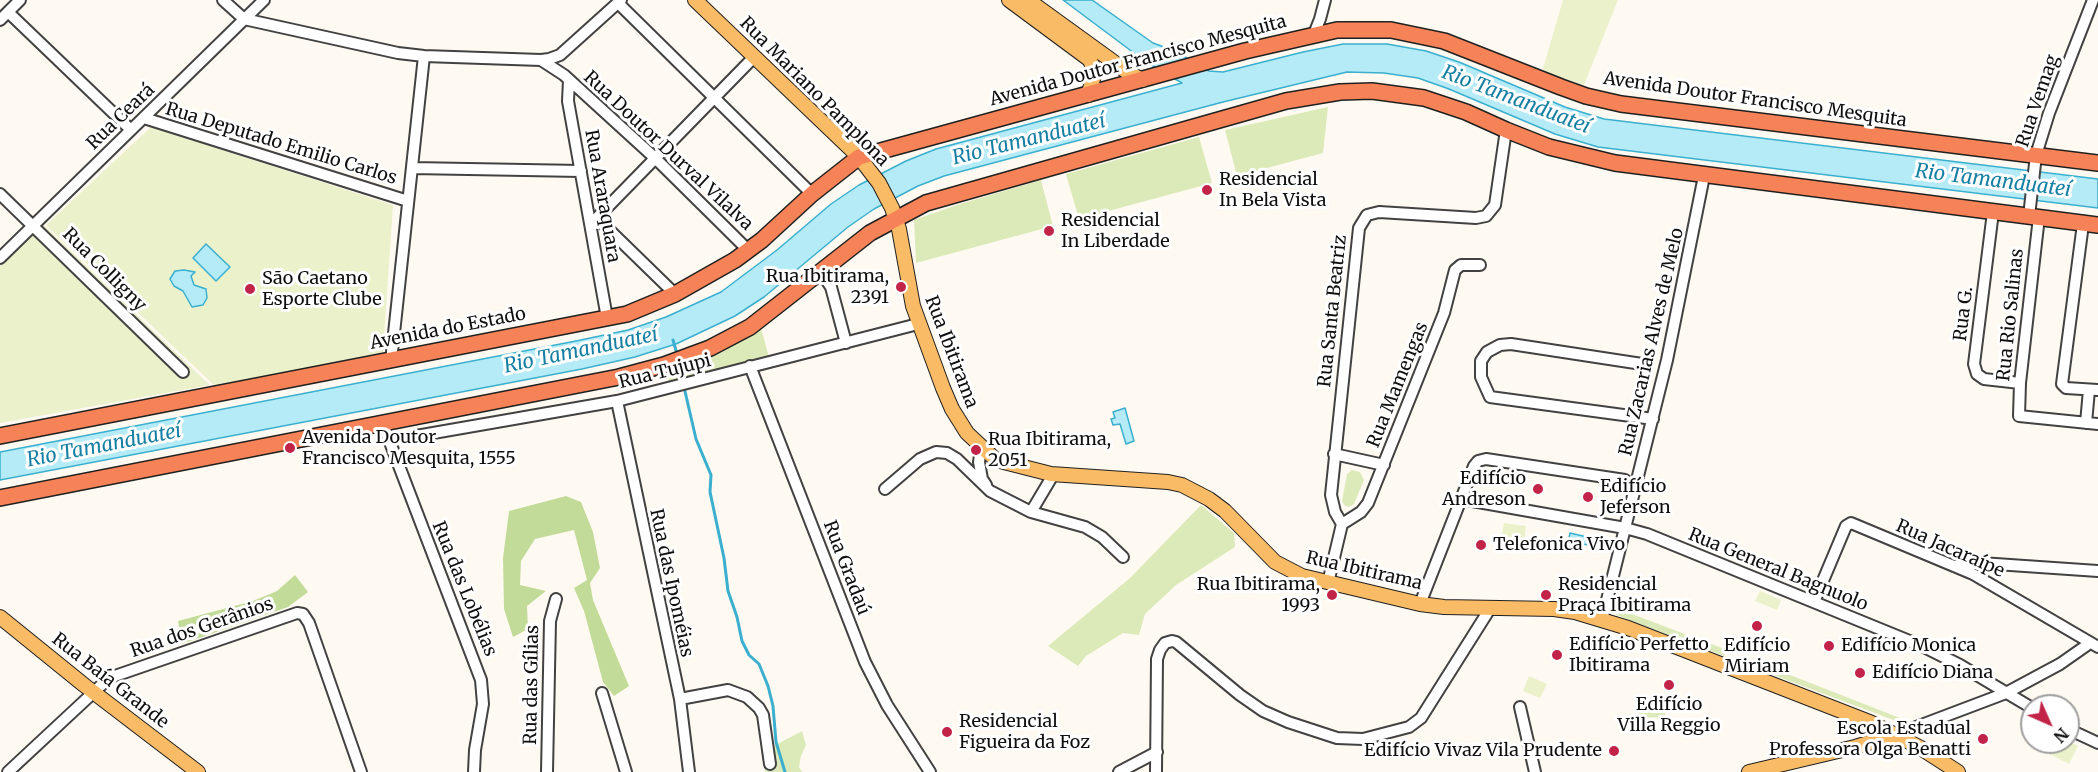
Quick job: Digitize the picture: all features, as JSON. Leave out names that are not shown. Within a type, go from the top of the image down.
[{"type":"highway","name":"Avenida Doutor Francisco Mesquita","points":[[863,163],[1088,95],[1245,51],[1337,30],[1391,30],[1444,41],[1586,96],[1621,104],[2035,161],[2098,163]]},
{"type":"highway","points":[[0,498],[619,377],[664,365],[710,348],[750,327],[894,213],[1275,104],[1313,96],[1372,91],[1401,93],[1448,105],[1549,147],[1615,163],[1993,212],[2033,213],[2090,224]]},
{"type":"highway","name":"Avenida do Estado","points":[[0,436],[391,361],[640,310],[675,294],[749,251],[784,222],[812,194],[863,163]]},
{"type":"main road","name":"Rua Mariano Pamplona","points":[[695,0],[863,163],[879,183],[894,213]]},
{"type":"main road","points":[[1009,0],[1090,60],[1094,76],[1088,95]]},
{"type":"main road","points":[[1028,0],[1118,66],[1142,80]]},
{"type":"main road","name":"Rua Ibitirama","points":[[894,213],[900,233],[910,297],[918,324],[952,409],[967,433],[996,460],[1053,475],[1168,482],[1182,485],[1202,494],[1225,511],[1261,550],[1285,568],[1302,576],[1328,583],[1420,604],[1444,607],[1554,609],[1602,620],[1670,644],[1872,723],[1919,747],[1958,772]]},
{"type":"main road","name":"Rua Baía Grande","points":[[0,617],[198,772]]},
{"type":"main road","points":[[1749,772],[1855,747],[1895,735]]},
{"type":"street","points":[[0,20],[20,0]]},
{"type":"street","points":[[224,0],[244,19],[398,53],[541,60],[560,55],[619,1],[812,194]]},
{"type":"street","name":"Rua Ceará","points":[[0,258],[264,0]]},
{"type":"street","name":"Rua Vemag","points":[[2033,213],[2035,161],[2049,113],[2093,0]]},
{"type":"street","points":[[1325,2],[1337,30]]},
{"type":"street","points":[[1314,34],[1325,2]]},
{"type":"street","points":[[8,12],[131,130]]},
{"type":"street","name":"Rua Doutor Durval Vilalva","points":[[560,55],[566,77]]},
{"type":"street","points":[[391,361],[424,56]]},
{"type":"street","points":[[675,294],[594,221],[754,57]]},
{"type":"street","name":"Rua Doutor Durval Vilalva","points":[[541,60],[566,77],[656,158],[749,251]]},
{"type":"street","name":"Rua Araraquara","points":[[566,77],[568,101],[581,171],[594,221],[607,318]]},
{"type":"street","name":"Rua Deputado Emilio Carlos","points":[[144,118],[408,201]]},
{"type":"street","name":"Rua Santa Beatriz","points":[[1342,524],[1335,513],[1331,495],[1359,228],[1367,215],[1379,212],[1476,218],[1486,216],[1495,205],[1506,130]]},
{"type":"street","points":[[412,168],[581,171]]},
{"type":"street","name":"Rua Zacarias Alves de Melo","points":[[1602,620],[1680,305],[1704,176]]},
{"type":"street","name":"Rua Colligny","points":[[0,194],[183,372]]},
{"type":"street","name":"Rua G.","points":[[1993,212],[1974,364],[1977,374],[1984,379],[2020,382]]},
{"type":"street","name":"Rua Rio Salinas","points":[[2033,213],[2020,382],[2020,416],[2086,423]]},
{"type":"street","points":[[2090,224],[2062,382],[2064,387],[2094,390],[2086,423],[2098,424]]},
{"type":"street","name":"Rua Mamengas","points":[[1342,524],[1364,508],[1384,465],[1444,313],[1455,270],[1461,265],[1480,265]]},
{"type":"street","points":[[821,272],[831,287],[846,343]]},
{"type":"street","name":"Rua Tujupi","points":[[416,436],[617,401],[918,324]]},
{"type":"street","points":[[1642,364],[1511,344],[1500,345],[1487,352],[1481,361],[1481,377],[1490,397],[1653,419]]},
{"type":"street","name":"Rua Gradaú","points":[[750,366],[865,662],[887,705],[930,772]]},
{"type":"street","name":"Rua das Ipoméias","points":[[617,401],[680,699],[689,772]]},
{"type":"street","name":"Rua das Lobélias","points":[[382,424],[481,680],[483,704],[475,750],[474,772]]},
{"type":"street","points":[[981,448],[980,471],[990,491]]},
{"type":"street","points":[[885,489],[920,459],[941,452],[957,459],[990,491],[1031,512],[1085,527],[1102,537],[1123,557]]},
{"type":"street","points":[[1334,454],[1384,465]]},
{"type":"street","points":[[1420,604],[1476,463],[1483,460],[1625,480]]},
{"type":"street","points":[[1031,512],[1053,475]]},
{"type":"street","name":"Rua General Bagnuolo","points":[[1461,499],[1625,528],[1670,543],[1924,647],[1960,665],[2020,701]]},
{"type":"street","points":[[1328,583],[1342,524]]},
{"type":"street","name":"Rua Jacaraípe","points":[[1814,602],[1849,524],[1973,574],[2094,645]]},
{"type":"street","points":[[1953,566],[1981,563],[2098,571]]},
{"type":"street","name":"Rua das Gílias","points":[[547,772],[550,621],[556,599]]},
{"type":"street","points":[[1156,772],[1157,659],[1165,643],[1176,642],[1263,711],[1337,738],[1363,739],[1409,727],[1421,718],[1491,607]]},
{"type":"street","name":"Rua dos Gerânios","points":[[8,772],[109,678],[297,613],[303,614],[309,622],[362,772]]},
{"type":"street","points":[[1895,735],[2006,693],[2094,645]]},
{"type":"street","points":[[680,699],[728,690],[747,697],[763,715],[770,764]]},
{"type":"street","points":[[602,693],[626,772]]},
{"type":"street","points":[[1520,707],[1535,772]]},
{"type":"street","points":[[2080,735],[2098,743]]},
{"type":"street","points":[[1119,772],[1157,752]]},
{"type":"green space","points":[[1563,0],[1618,0],[1584,85],[1542,72]]},
{"type":"green space","points":[[1328,107],[1323,153],[1237,176],[1225,130]]},
{"type":"green space","name":"São Caetano Esporte Clube","points":[[151,127],[393,205],[383,353],[216,387],[46,225]]},
{"type":"green space","points":[[1199,137],[1212,183],[1079,219],[1066,174]]},
{"type":"green space","points":[[1041,180],[1053,226],[916,263],[914,220]]},
{"type":"green space","points":[[44,225],[210,385],[0,423],[0,266]]},
{"type":"green space","points":[[759,321],[770,361],[670,389],[664,365]]},
{"type":"green space","points":[[1352,470],[1360,472],[1364,480],[1354,504],[1349,507],[1345,506],[1342,501],[1347,474]]},
{"type":"green space","points":[[566,496],[581,502],[593,532],[600,568],[590,583],[593,600],[629,686],[614,696],[603,682],[584,611],[574,588],[587,580],[574,530],[535,539],[521,561],[520,585],[546,591],[527,606],[528,629],[513,637],[504,609],[503,558],[509,511]]},
{"type":"green space","points":[[1201,505],[1234,533],[1235,547],[1176,585],[1145,614],[1139,635],[1123,633],[1086,656],[1078,666],[1048,646],[1130,578]]},
{"type":"green space","points":[[1504,523],[1526,526],[1524,542],[1501,539]]},
{"type":"green space","points":[[295,575],[308,592],[288,607],[182,644],[178,621],[253,601],[277,591]]},
{"type":"green space","points":[[1760,591],[1781,600],[1777,610],[1755,601]]},
{"type":"green space","points":[[1616,608],[1727,650],[1724,656],[1614,614]]},
{"type":"green space","points":[[1762,664],[1900,718],[1899,722],[1760,670]]},
{"type":"green space","points":[[1529,676],[1547,684],[1540,698],[1523,691]]},
{"type":"green space","points":[[1642,704],[1665,713],[1666,717],[1637,718]]},
{"type":"green space","points":[[802,731],[806,745],[799,767],[802,772],[765,772],[762,752]]},
{"type":"green space","points":[[2050,754],[2074,754],[2069,764]]},
{"type":"water","name":"Rio Tamanduateí","points":[[1063,0],[1092,0],[1153,43],[1175,51],[1209,71],[1223,72],[1343,44],[1387,44],[1426,51],[1459,62],[1565,107],[1604,119],[2098,179],[2098,208],[1598,147],[1555,134],[1418,78],[1384,73],[1347,72],[1223,102],[944,176],[918,186],[874,209],[848,227],[764,297],[735,316],[676,344],[635,357],[0,480],[0,452],[628,330],[666,317],[721,292],[777,250],[831,204],[859,185],[906,161],[936,149],[1182,83],[1146,62]]},
{"type":"water","points":[[206,244],[230,267],[216,281],[193,258]]},
{"type":"water","points":[[175,271],[195,272],[191,276],[194,285],[206,289],[207,298],[203,305],[192,307],[183,291],[174,286],[170,279]]},
{"type":"water","points":[[1125,408],[1134,441],[1126,444],[1120,424],[1113,425],[1111,419],[1115,418],[1113,412]]},
{"type":"water","points":[[1570,533],[1600,540],[1598,547],[1568,543]]},
{"type":"waterway","points":[[673,340],[677,354]]},
{"type":"waterway","points":[[679,364],[683,381]]},
{"type":"waterway","points":[[684,387],[696,439],[711,475],[710,492],[724,558],[728,591],[742,641],[749,655],[759,664],[768,686],[773,706],[776,742],[785,772]]},
{"type":"place","name":"Residencial In Bela Vista","points":[[1207,190]]},
{"type":"place","name":"Residencial In Liberdade","points":[[1049,231]]},
{"type":"place","name":"Rua Ibitirama, 2391","points":[[901,287]]},
{"type":"place","name":"São Caetano Esporte Clube","points":[[250,289]]},
{"type":"place","name":"Avenida Doutor Francisco Mesquita, 1555","points":[[290,448]]},
{"type":"place","name":"Rua Ibitirama, 2051","points":[[976,450]]},
{"type":"place","name":"Edifício Andreson","points":[[1538,489]]},
{"type":"place","name":"Edifício Jeferson","points":[[1588,497]]},
{"type":"place","name":"Telefonica Vivo","points":[[1481,545]]},
{"type":"place","name":"Rua Ibitirama, 1993","points":[[1332,595]]},
{"type":"place","name":"Residencial Praça Ibitirama","points":[[1546,595]]},
{"type":"place","name":"Edifício Miriam","points":[[1757,626]]},
{"type":"place","name":"Edifício Monica","points":[[1829,646]]},
{"type":"place","name":"Edifício Perfetto Ibitirama","points":[[1557,655]]},
{"type":"place","name":"Edifício Diana","points":[[1860,673]]},
{"type":"place","name":"Edifício Villa Reggio","points":[[1669,685]]},
{"type":"place","name":"Residencial Figueira da Foz","points":[[947,732]]},
{"type":"place","name":"Escola Estadual Professora Olga Benatti","points":[[1983,739]]},
{"type":"place","name":"Edifício Vivaz Vila Prudente","points":[[1614,751]]}]
